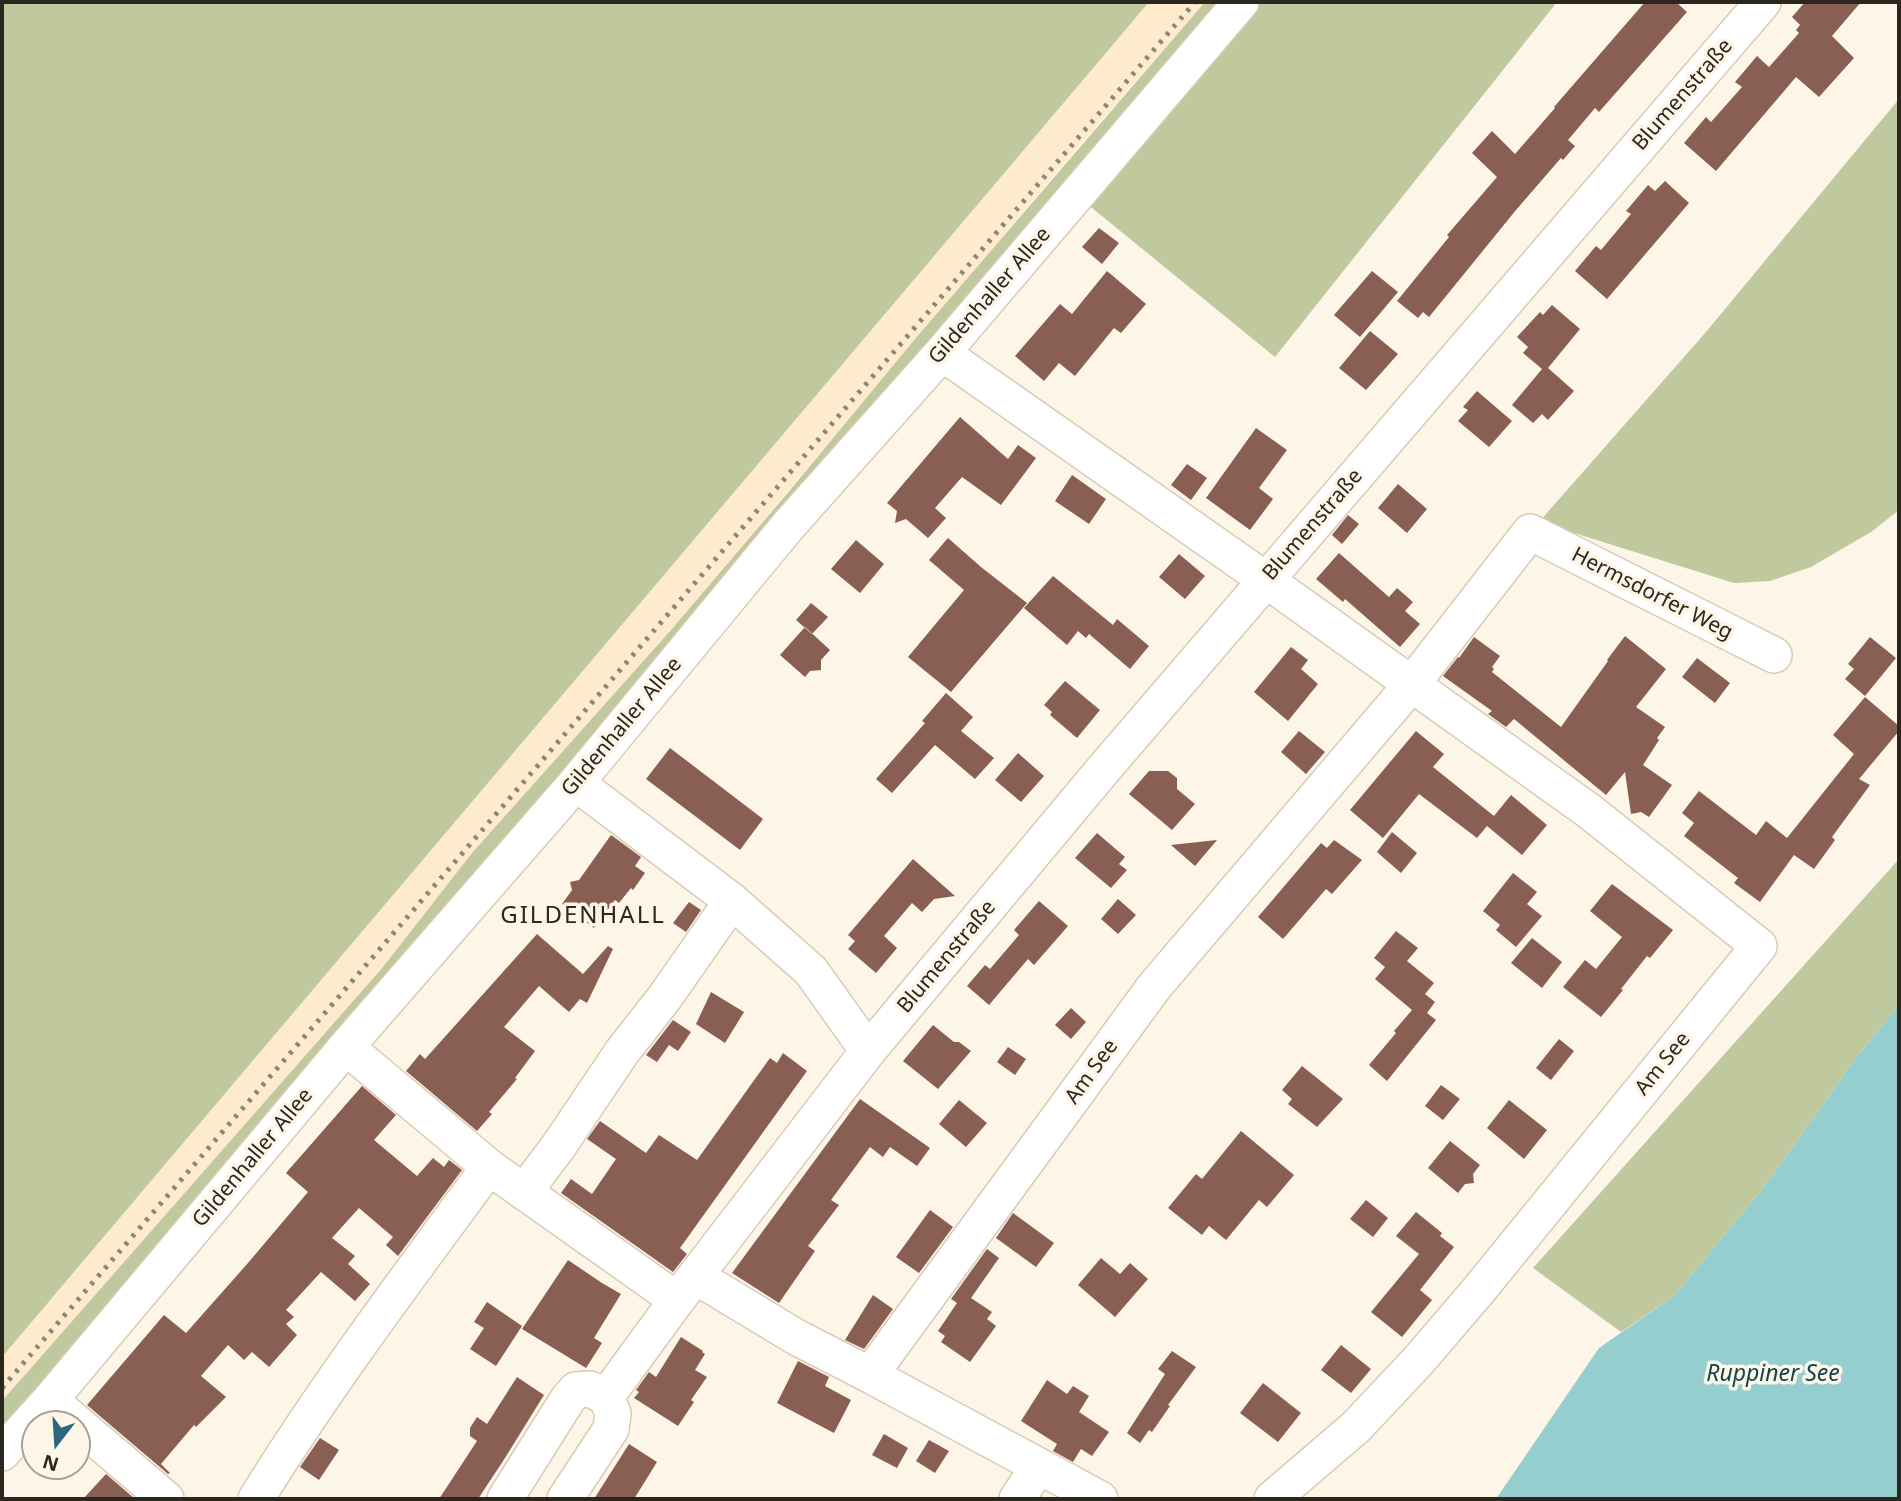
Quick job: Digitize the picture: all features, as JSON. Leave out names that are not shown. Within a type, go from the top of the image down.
[{"type":"street","name":"Gildenhaller Allee","points":[[2,1453],[50,1400],[346,1047],[576,783],[788,526],[942,353],[1241,2]]},
{"type":"street","name":"Blumenstraße","points":[[606,1397],[868,1051],[1266,580],[1763,2]]},
{"type":"street","name":"Am See","points":[[942,353],[1589,811],[1759,946],[1419,1360],[1356,1427],[1272,1499]]},
{"type":"street","name":"Am See","points":[[870,1375],[1154,987],[1411,685],[1530,532]]},
{"type":"street","name":"Hermsdorfer Weg","points":[[1530,532],[1774,655]]},
{"type":"street","points":[[576,783],[732,901],[811,971],[868,1051]]},
{"type":"street","points":[[524,1192],[732,901]]},
{"type":"street","points":[[346,1047],[489,1167],[524,1192],[686,1288],[796,1337],[1100,1499]]},
{"type":"street","points":[[256,1499],[356,1348],[489,1167]]},
{"type":"street","points":[[505,1499],[568,1399],[576,1390],[590,1389],[606,1397],[613,1413],[611,1429],[565,1499]]},
{"type":"street","points":[[50,1400],[166,1499]]},
{"type":"street","points":[[1017,1499],[1038,1467]]},
{"type":"shaded area","points":[[1149,2],[1205,2],[1070,156],[671,630],[472,853],[383,967],[2,1401],[2,1357]]},
{"type":"green space","points":[[2,2],[1149,2],[2,1357]]},
{"type":"green space","points":[[1205,2],[1557,2],[1275,357],[1081,199],[31,1410],[21,1410],[21,1421],[2,1443],[2,1401],[383,967],[472,853],[671,630],[915,339]]},
{"type":"green space","points":[[1899,99],[1899,510],[1871,532],[1811,567],[1770,581],[1734,583],[1539,522],[1706,332]]},
{"type":"green space","points":[[1899,859],[1899,1005],[1856,1058],[1768,1182],[1674,1296],[1621,1332],[1533,1268]]},
{"type":"water","name":"Ruppiner See","points":[[1899,1005],[1899,1499],[1496,1499],[1599,1348],[1674,1296],[1768,1182],[1856,1058]]},
{"type":"building","points":[[1645,2],[1676,2],[1687,12],[1599,112],[1595,108],[1568,140],[1575,146],[1563,160],[1561,158],[1516,210],[1429,317],[1423,312],[1418,318],[1397,301],[1449,237],[1447,235],[1497,177],[1472,153],[1492,131],[1515,154]]},
{"type":"building","points":[[1805,2],[1861,2],[1832,36],[1854,58],[1819,97],[1796,77],[1716,171],[1684,143],[1706,117],[1711,122],[1742,87],[1735,82],[1757,56],[1769,67],[1799,33],[1796,30],[1800,25],[1792,17]]},
{"type":"building","points":[[1665,181],[1689,203],[1607,299],[1575,271],[1596,246],[1601,250],[1631,214],[1626,211],[1648,185],[1655,191]]},
{"type":"building","points":[[1099,228],[1119,243],[1102,264],[1082,247]]},
{"type":"building","points":[[1107,271],[1146,304],[1121,333],[1114,328],[1075,376],[1059,363],[1044,381],[1015,356],[1060,304],[1072,314]]},
{"type":"building","points":[[1372,271],[1398,292],[1360,337],[1334,315]]},
{"type":"building","points":[[1552,305],[1580,329],[1548,368],[1574,391],[1548,420],[1542,414],[1533,423],[1512,405],[1542,369],[1523,353],[1528,347],[1517,337],[1540,312],[1543,315]]},
{"type":"building","points":[[1370,331],[1398,354],[1366,390],[1339,368]]},
{"type":"building","points":[[1477,391],[1512,421],[1489,447],[1458,421],[1468,410],[1463,407]]},
{"type":"building","points":[[960,417],[1008,459],[1018,445],[1036,458],[1001,505],[962,477],[935,508],[946,518],[928,538],[906,519],[895,523],[897,511],[887,503]]},
{"type":"building","points":[[1256,428],[1287,450],[1259,488],[1273,499],[1250,530],[1206,498]]},
{"type":"building","points":[[1187,464],[1207,478],[1191,500],[1171,485]]},
{"type":"building","points":[[1072,475],[1106,499],[1089,524],[1055,501]]},
{"type":"building","points":[[1398,484],[1427,509],[1407,533],[1378,508]]},
{"type":"building","points":[[1348,515],[1359,524],[1342,544],[1332,535]]},
{"type":"building","points":[[948,538],[1027,603],[951,692],[908,657],[964,590],[929,560]]},
{"type":"building","points":[[856,540],[884,564],[860,593],[831,569]]},
{"type":"building","points":[[1339,553],[1389,597],[1397,588],[1413,602],[1405,611],[1420,624],[1400,647],[1345,599],[1343,602],[1316,579]]},
{"type":"building","points":[[1179,554],[1205,576],[1185,599],[1159,577]]},
{"type":"building","points":[[1053,576],[1113,625],[1117,619],[1149,646],[1130,669],[1089,634],[1086,638],[1078,631],[1067,645],[1024,608]]},
{"type":"building","points":[[811,603],[828,617],[812,634],[796,620]]},
{"type":"building","points":[[805,627],[830,650],[821,660],[821,670],[810,671],[805,677],[780,655]]},
{"type":"building","points":[[1625,636],[1666,669],[1636,707],[1665,727],[1643,765],[1672,785],[1649,817],[1641,812],[1631,814],[1625,772],[1606,795],[1514,719],[1506,727],[1488,714],[1492,711],[1443,676],[1474,637],[1500,656],[1492,667],[1492,672],[1561,727]]},
{"type":"building","points":[[1870,637],[1896,658],[1865,696],[1845,679],[1854,669],[1848,664]]},
{"type":"building","points":[[1291,647],[1308,660],[1301,669],[1318,684],[1288,721],[1254,692]]},
{"type":"building","points":[[1697,658],[1730,683],[1715,703],[1682,677]]},
{"type":"building","points":[[1065,681],[1100,710],[1077,738],[1050,715],[1052,712],[1044,705]]},
{"type":"building","points":[[946,693],[973,717],[961,731],[994,758],[975,779],[935,745],[892,793],[876,779],[925,723],[922,721]]},
{"type":"building","points":[[1865,697],[1899,726],[1899,731],[1859,779],[1870,785],[1832,837],[1835,840],[1814,869],[1794,855],[1760,902],[1734,883],[1738,878],[1684,836],[1694,823],[1682,813],[1699,791],[1756,835],[1766,821],[1787,838],[1854,754],[1833,735]]},
{"type":"building","points":[[1299,731],[1325,752],[1306,774],[1281,752]]},
{"type":"building","points":[[1416,731],[1444,754],[1433,767],[1494,816],[1511,795],[1547,825],[1522,855],[1487,826],[1477,838],[1419,794],[1383,838],[1350,810]]},
{"type":"building","points":[[670,748],[763,819],[740,850],[646,779]]},
{"type":"building","points":[[1018,753],[1044,776],[1021,802],[995,780]]},
{"type":"building","points":[[1149,771],[1168,771],[1177,778],[1177,789],[1195,804],[1172,830],[1129,794]]},
{"type":"building","points":[[1392,832],[1417,853],[1401,873],[1377,852]]},
{"type":"building","points":[[1097,833],[1125,857],[1119,864],[1127,870],[1111,888],[1075,858]]},
{"type":"building","points":[[611,835],[641,857],[635,866],[645,873],[619,903],[615,900],[594,928],[562,904],[572,890],[570,882],[579,880]]},
{"type":"building","points":[[1217,840],[1195,866],[1171,845]]},
{"type":"building","points":[[1334,840],[1362,860],[1332,894],[1326,889],[1283,939],[1258,917],[1321,843],[1327,848]]},
{"type":"building","points":[[913,859],[955,896],[934,899],[922,912],[912,903],[884,936],[897,948],[876,973],[848,949],[855,941],[848,935]]},
{"type":"building","points":[[1513,873],[1537,892],[1527,904],[1542,916],[1516,947],[1496,930],[1500,925],[1483,911]]},
{"type":"building","points":[[1612,884],[1673,930],[1650,958],[1647,956],[1601,1017],[1563,987],[1585,960],[1596,969],[1622,937],[1590,911]]},
{"type":"building","points":[[1118,899],[1136,915],[1118,934],[1101,919]]},
{"type":"building","points":[[1039,901],[1068,926],[1034,965],[1028,959],[989,1005],[967,986],[985,965],[990,969],[1019,935],[1014,930]]},
{"type":"building","points":[[689,902],[701,910],[686,932],[673,923]]},
{"type":"building","points":[[1396,931],[1418,948],[1407,961],[1434,983],[1425,994],[1435,1002],[1427,1013],[1436,1020],[1387,1081],[1369,1065],[1412,1010],[1375,979],[1385,967],[1374,958]]},
{"type":"building","points":[[537,934],[583,974],[608,946],[613,949],[587,1003],[580,999],[569,1012],[539,986],[504,1027],[535,1051],[515,1078],[517,1079],[489,1112],[492,1114],[477,1131],[406,1071],[420,1054],[425,1059]]},
{"type":"building","points":[[1532,938],[1562,962],[1542,988],[1511,963]]},
{"type":"building","points":[[711,992],[744,1012],[725,1043],[696,1024]]},
{"type":"building","points":[[1071,1008],[1086,1022],[1071,1039],[1055,1025]]},
{"type":"building","points":[[673,1020],[691,1032],[678,1051],[669,1045],[657,1062],[646,1055]]},
{"type":"building","points":[[933,1025],[954,1042],[959,1042],[971,1051],[938,1089],[903,1061]]},
{"type":"building","points":[[1559,1039],[1574,1051],[1551,1080],[1536,1068]]},
{"type":"building","points":[[1008,1047],[1026,1059],[1015,1075],[997,1062]]},
{"type":"building","points":[[783,1053],[807,1071],[680,1248],[687,1254],[673,1272],[561,1193],[571,1179],[592,1194],[616,1159],[587,1139],[600,1121],[646,1153],[659,1135],[697,1160],[770,1058],[777,1063]]},
{"type":"building","points":[[1302,1066],[1343,1099],[1317,1127],[1288,1104],[1292,1099],[1282,1090]]},
{"type":"building","points":[[1441,1085],[1460,1099],[1443,1120],[1425,1106]]},
{"type":"building","points":[[362,1086],[396,1115],[374,1140],[417,1176],[433,1158],[444,1167],[449,1160],[462,1170],[398,1256],[386,1245],[393,1237],[359,1208],[332,1238],[355,1256],[348,1264],[370,1284],[355,1301],[321,1272],[286,1310],[294,1317],[286,1324],[297,1335],[269,1367],[252,1352],[244,1360],[228,1345],[201,1376],[226,1397],[196,1427],[194,1425],[161,1464],[170,1473],[168,1474],[87,1405],[164,1315],[186,1333],[248,1263],[308,1192],[286,1173]]},
{"type":"building","points":[[860,1099],[930,1148],[917,1166],[890,1147],[883,1157],[870,1147],[831,1200],[839,1205],[808,1246],[815,1251],[779,1303],[732,1273]]},
{"type":"building","points":[[959,1100],[987,1123],[966,1147],[939,1124]]},
{"type":"building","points":[[1509,1100],[1547,1130],[1524,1159],[1487,1128]]},
{"type":"building","points":[[1241,1131],[1294,1175],[1267,1207],[1259,1200],[1226,1240],[1209,1226],[1202,1235],[1168,1208],[1196,1174],[1202,1179]]},
{"type":"building","points":[[1450,1141],[1480,1165],[1473,1174],[1474,1183],[1465,1184],[1458,1193],[1428,1168]]},
{"type":"building","points":[[1366,1200],[1388,1218],[1373,1237],[1350,1219]]},
{"type":"building","points":[[930,1210],[953,1227],[919,1273],[896,1257]]},
{"type":"building","points":[[1416,1212],[1442,1233],[1440,1236],[1454,1247],[1420,1290],[1432,1300],[1402,1337],[1371,1312],[1419,1254],[1396,1236]]},
{"type":"building","points":[[1013,1213],[1054,1243],[1036,1267],[996,1238]]},
{"type":"building","points":[[987,1249],[999,1258],[971,1298],[992,1312],[987,1319],[996,1326],[970,1362],[941,1342],[945,1336],[938,1331],[957,1303],[951,1299]]},
{"type":"building","points":[[1101,1258],[1120,1274],[1130,1263],[1148,1279],[1115,1317],[1078,1285]]},
{"type":"building","points":[[568,1260],[621,1294],[594,1338],[602,1343],[586,1368],[522,1329]]},
{"type":"building","points":[[873,1295],[893,1309],[864,1349],[845,1340]]},
{"type":"building","points":[[487,1302],[522,1326],[496,1366],[470,1349],[484,1328],[474,1322]]},
{"type":"building","points":[[681,1337],[705,1354],[695,1370],[707,1377],[678,1426],[634,1398],[639,1392],[636,1390],[649,1372],[656,1377]]},
{"type":"building","points":[[1341,1345],[1371,1369],[1351,1393],[1321,1370]]},
{"type":"building","points":[[1172,1351],[1196,1367],[1152,1432],[1149,1430],[1140,1443],[1127,1433],[1165,1374],[1158,1369]]},
{"type":"building","points":[[798,1361],[829,1377],[825,1386],[851,1400],[834,1433],[777,1403]]},
{"type":"building","points":[[517,1377],[544,1395],[505,1458],[478,1499],[439,1499],[477,1441],[470,1436],[470,1428],[477,1417],[487,1424]]},
{"type":"building","points":[[1047,1380],[1067,1394],[1073,1386],[1089,1396],[1079,1412],[1109,1432],[1092,1456],[1081,1449],[1073,1462],[1053,1451],[1057,1444],[1021,1421]]},
{"type":"building","points":[[1263,1383],[1301,1413],[1278,1442],[1240,1413]]},
{"type":"building","points":[[884,1434],[908,1448],[897,1468],[872,1455]]},
{"type":"building","points":[[320,1438],[339,1450],[319,1480],[300,1467]]},
{"type":"building","points":[[929,1440],[949,1451],[935,1473],[916,1461]]},
{"type":"building","points":[[629,1444],[657,1462],[634,1499],[594,1499]]},
{"type":"building","points":[[106,1474],[135,1499],[83,1499]]},
{"type":"railway","points":[[2,1388],[1195,2]]},
{"type":"district","name":"GILDENHALL","points":[[583,916]]}]
